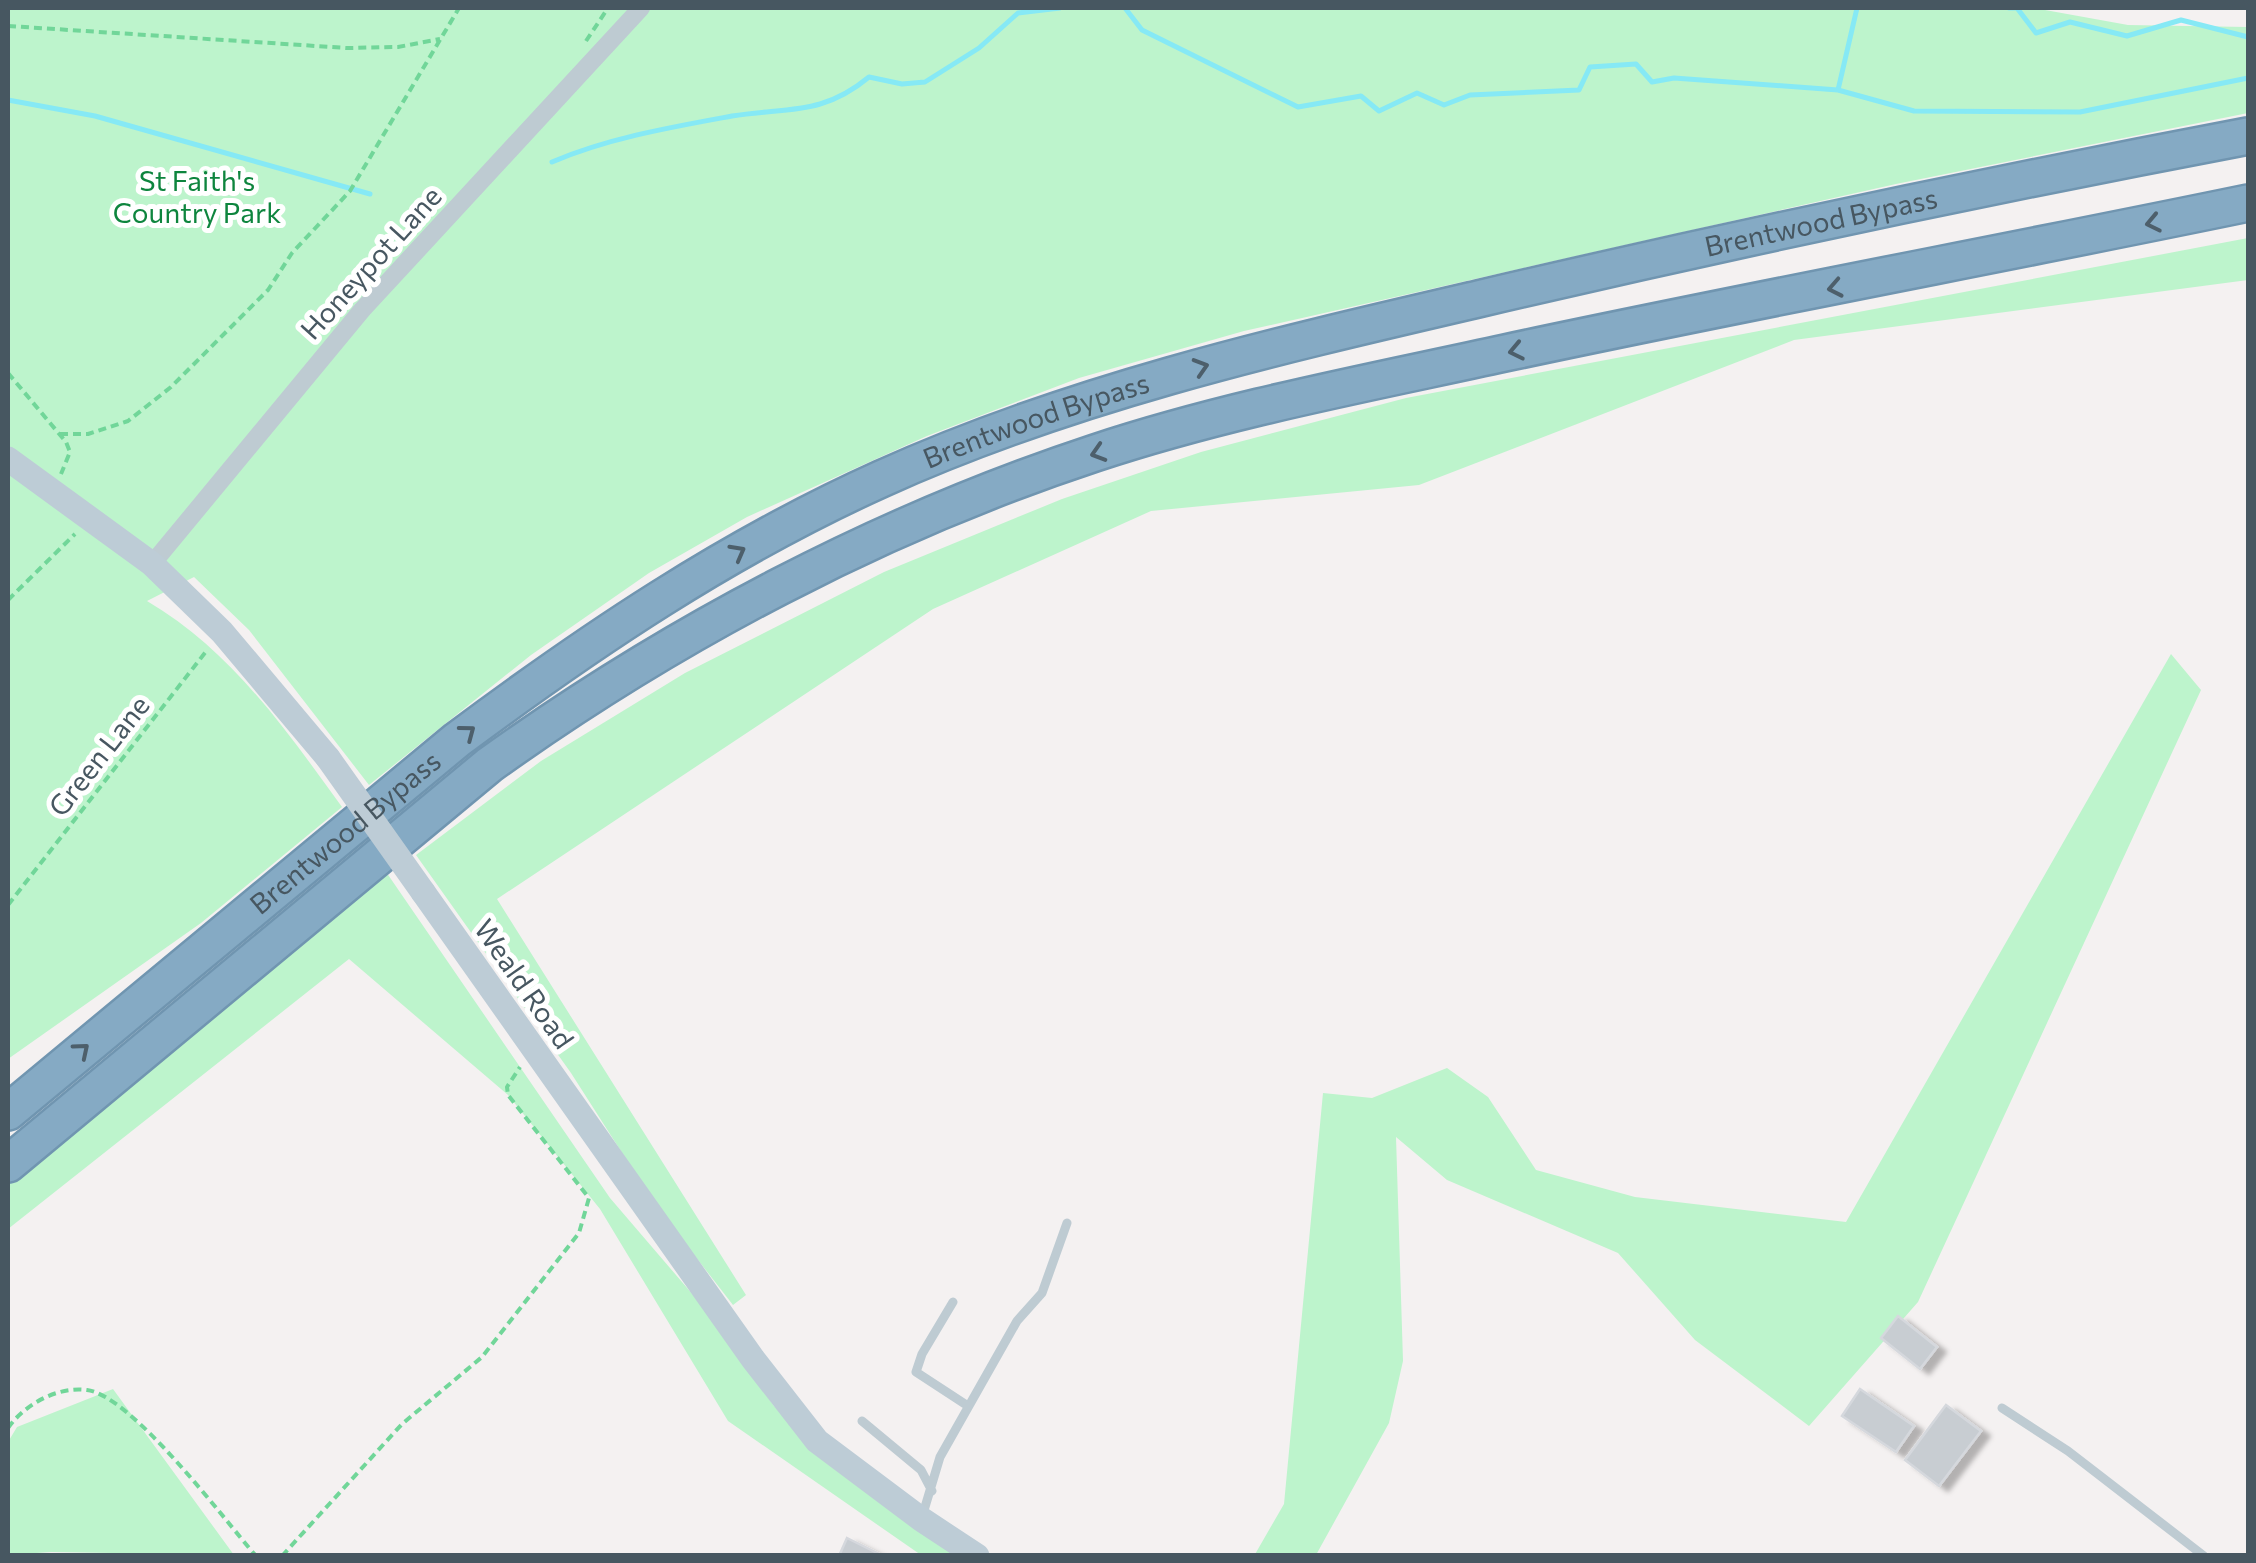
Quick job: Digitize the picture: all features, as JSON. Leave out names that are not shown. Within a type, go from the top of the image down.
[{"type":"highway","name":"Brentwood Bypass","points":[[8,1112],[510,700],[646,604],[792,522],[884,478],[1024,422],[1281,345],[1884,205],[2248,136]]},
{"type":"highway","name":"Brentwood Bypass","points":[[8,1164],[489,764],[569,708],[743,607],[836,559],[981,494],[1098,452],[1308,396],[2248,203]]},
{"type":"street","name":"Honeypot Lane","points":[[152,564],[362,310],[641,8]]},
{"type":"street","name":"Weald Road","points":[[8,459],[152,564],[222,632],[328,758],[753,1358],[817,1441],[920,1520],[977,1556]]},
{"type":"lane","points":[[920,1520],[940,1457],[1018,1320],[1042,1293],[1067,1222]]},
{"type":"lane","points":[[953,1302],[922,1354],[916,1372],[968,1406]]},
{"type":"lane","points":[[2002,1408],[2068,1451],[2204,1556]]},
{"type":"lane","points":[[862,1422],[922,1470],[932,1491]]},
{"type":"path","points":[[60,434],[88,434],[128,422],[170,387],[268,290],[292,253],[344,199],[459,8]]},
{"type":"path","points":[[8,26],[347,48],[398,48],[440,39]]},
{"type":"path","points":[[8,373],[60,434],[70,452],[53,492]]},
{"type":"path","points":[[8,600],[64,550],[87,517]]},
{"type":"path","name":"Green Lane","points":[[8,905],[222,632]]},
{"type":"path","points":[[282,1556],[402,1424],[482,1357],[579,1233],[589,1198],[508,1095],[511,1079],[533,1050]]},
{"type":"path","points":[[8,1428],[49,1394],[88,1390],[129,1411],[256,1556]]},
{"type":"green space","name":"St Faith's Country Park","points":[[8,8],[2034,8],[2128,25],[2248,27],[2248,113],[1896,184],[1244,331],[1079,378],[927,436],[747,517],[649,573],[531,655],[369,785],[249,630],[194,577],[147,601],[231,667],[278,721],[342,807],[201,923],[8,1059]]},
{"type":"green space","points":[[2248,238],[2248,280],[1794,340],[1419,485],[1151,511],[933,609],[497,899],[746,1295],[733,1305],[656,1206],[571,1073],[416,855],[541,761],[685,673],[884,572],[1062,499],[1201,452],[1406,398]]},
{"type":"green space","points":[[2171,654],[2201,690],[1918,1302],[1809,1426],[1695,1340],[1618,1253],[1447,1180],[1396,1137],[1403,1361],[1389,1423],[1316,1555],[1254,1556],[1284,1504],[1323,1093],[1372,1098],[1447,1068],[1488,1097],[1536,1170],[1635,1197],[1846,1222]]},
{"type":"green space","points":[[382,866],[610,1198],[706,1310],[774,1406],[960,1555],[921,1555],[728,1421],[600,1209],[508,1095],[349,959],[8,1229],[8,1185]]},
{"type":"green space","points":[[113,1389],[234,1555],[8,1555],[8,1442],[17,1427]]},
{"type":"building","points":[[1898,1316],[1937,1347],[1920,1369],[1881,1338]]},
{"type":"building","points":[[1860,1389],[1914,1426],[1896,1452],[1842,1416]]},
{"type":"building","points":[[1946,1405],[1981,1431],[1939,1486],[1905,1460]]},
{"type":"building","points":[[847,1538],[883,1556],[839,1556]]},
{"type":"waterway","points":[[552,162],[595,146],[663,129],[820,104],[852,90],[869,77],[902,84],[925,82],[979,48],[1018,13],[1060,8]]},
{"type":"waterway","points":[[1125,8],[1142,30],[1298,107],[1361,96],[1379,111],[1417,93],[1444,105],[1470,95],[1579,90],[1590,67],[1636,64],[1652,82],[1674,78],[1838,90],[1914,111],[2080,112],[2248,78]]},
{"type":"waterway","points":[[1838,90],[1857,8]]},
{"type":"waterway","points":[[2009,8],[2017,8],[2036,33],[2070,22],[2127,36],[2181,20],[2248,37]]},
{"type":"waterway","points":[[8,100],[95,116],[370,194]]}]
